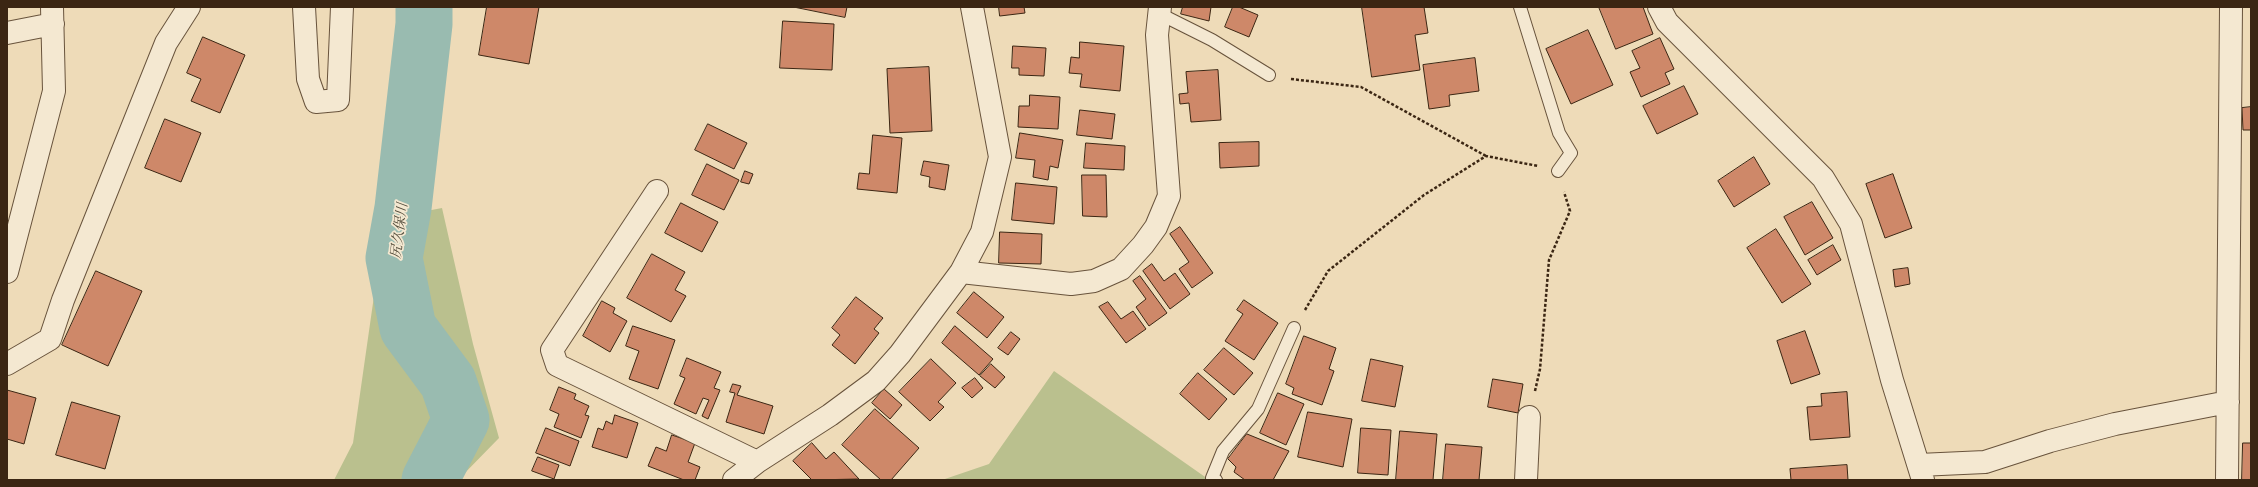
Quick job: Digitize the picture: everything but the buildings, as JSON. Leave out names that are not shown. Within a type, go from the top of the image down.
[{"type":"street","points":[[7,364],[50,339],[63,300],[166,43],[189,7]]},
{"type":"street","points":[[304,7],[308,79],[316,102],[338,100],[342,7]]},
{"type":"street","points":[[734,480],[757,462],[830,415],[876,381],[900,354],[961,272],[982,232],[1000,157],[972,7]]},
{"type":"street","points":[[1659,7],[1667,22],[1822,178],[1851,224],[1892,380],[1921,473],[1985,462],[2050,441],[2115,424],[2228,402]]},
{"type":"street","points":[[2227,480],[2231,7]]},
{"type":"street","points":[[961,272],[1071,284],[1094,281],[1121,269],[1143,245],[1156,227],[1169,196],[1157,35],[1159,10]]},
{"type":"street","points":[[7,33],[52,16],[54,91],[7,272]]},
{"type":"street","points":[[657,191],[552,350],[557,365],[757,462]]},
{"type":"street","points":[[1526,480],[1529,417]]},
{"type":"lane","points":[[1520,7],[1559,133],[1571,153],[1558,171]]},
{"type":"lane","points":[[1159,10],[1269,75]]},
{"type":"lane","points":[[1216,480],[1212,478],[1223,451],[1258,409],[1294,328]]},
{"type":"path","points":[[1269,75],[1360,86],[1402,111],[1486,156],[1558,171],[1570,211],[1549,260],[1540,369],[1529,417]]},
{"type":"path","points":[[1294,328],[1328,271],[1424,195],[1486,156]]},
{"type":"green space","points":[[442,208],[473,344],[499,438],[458,480],[334,480],[353,443],[385,219]]},
{"type":"green space","points":[[1054,371],[1208,480],[942,480],[989,464]]},
{"type":"waterway","name":"尻久保川","points":[[424,7],[424,24],[403,208],[394,258],[408,328],[448,382],[461,420],[430,480]]}]
